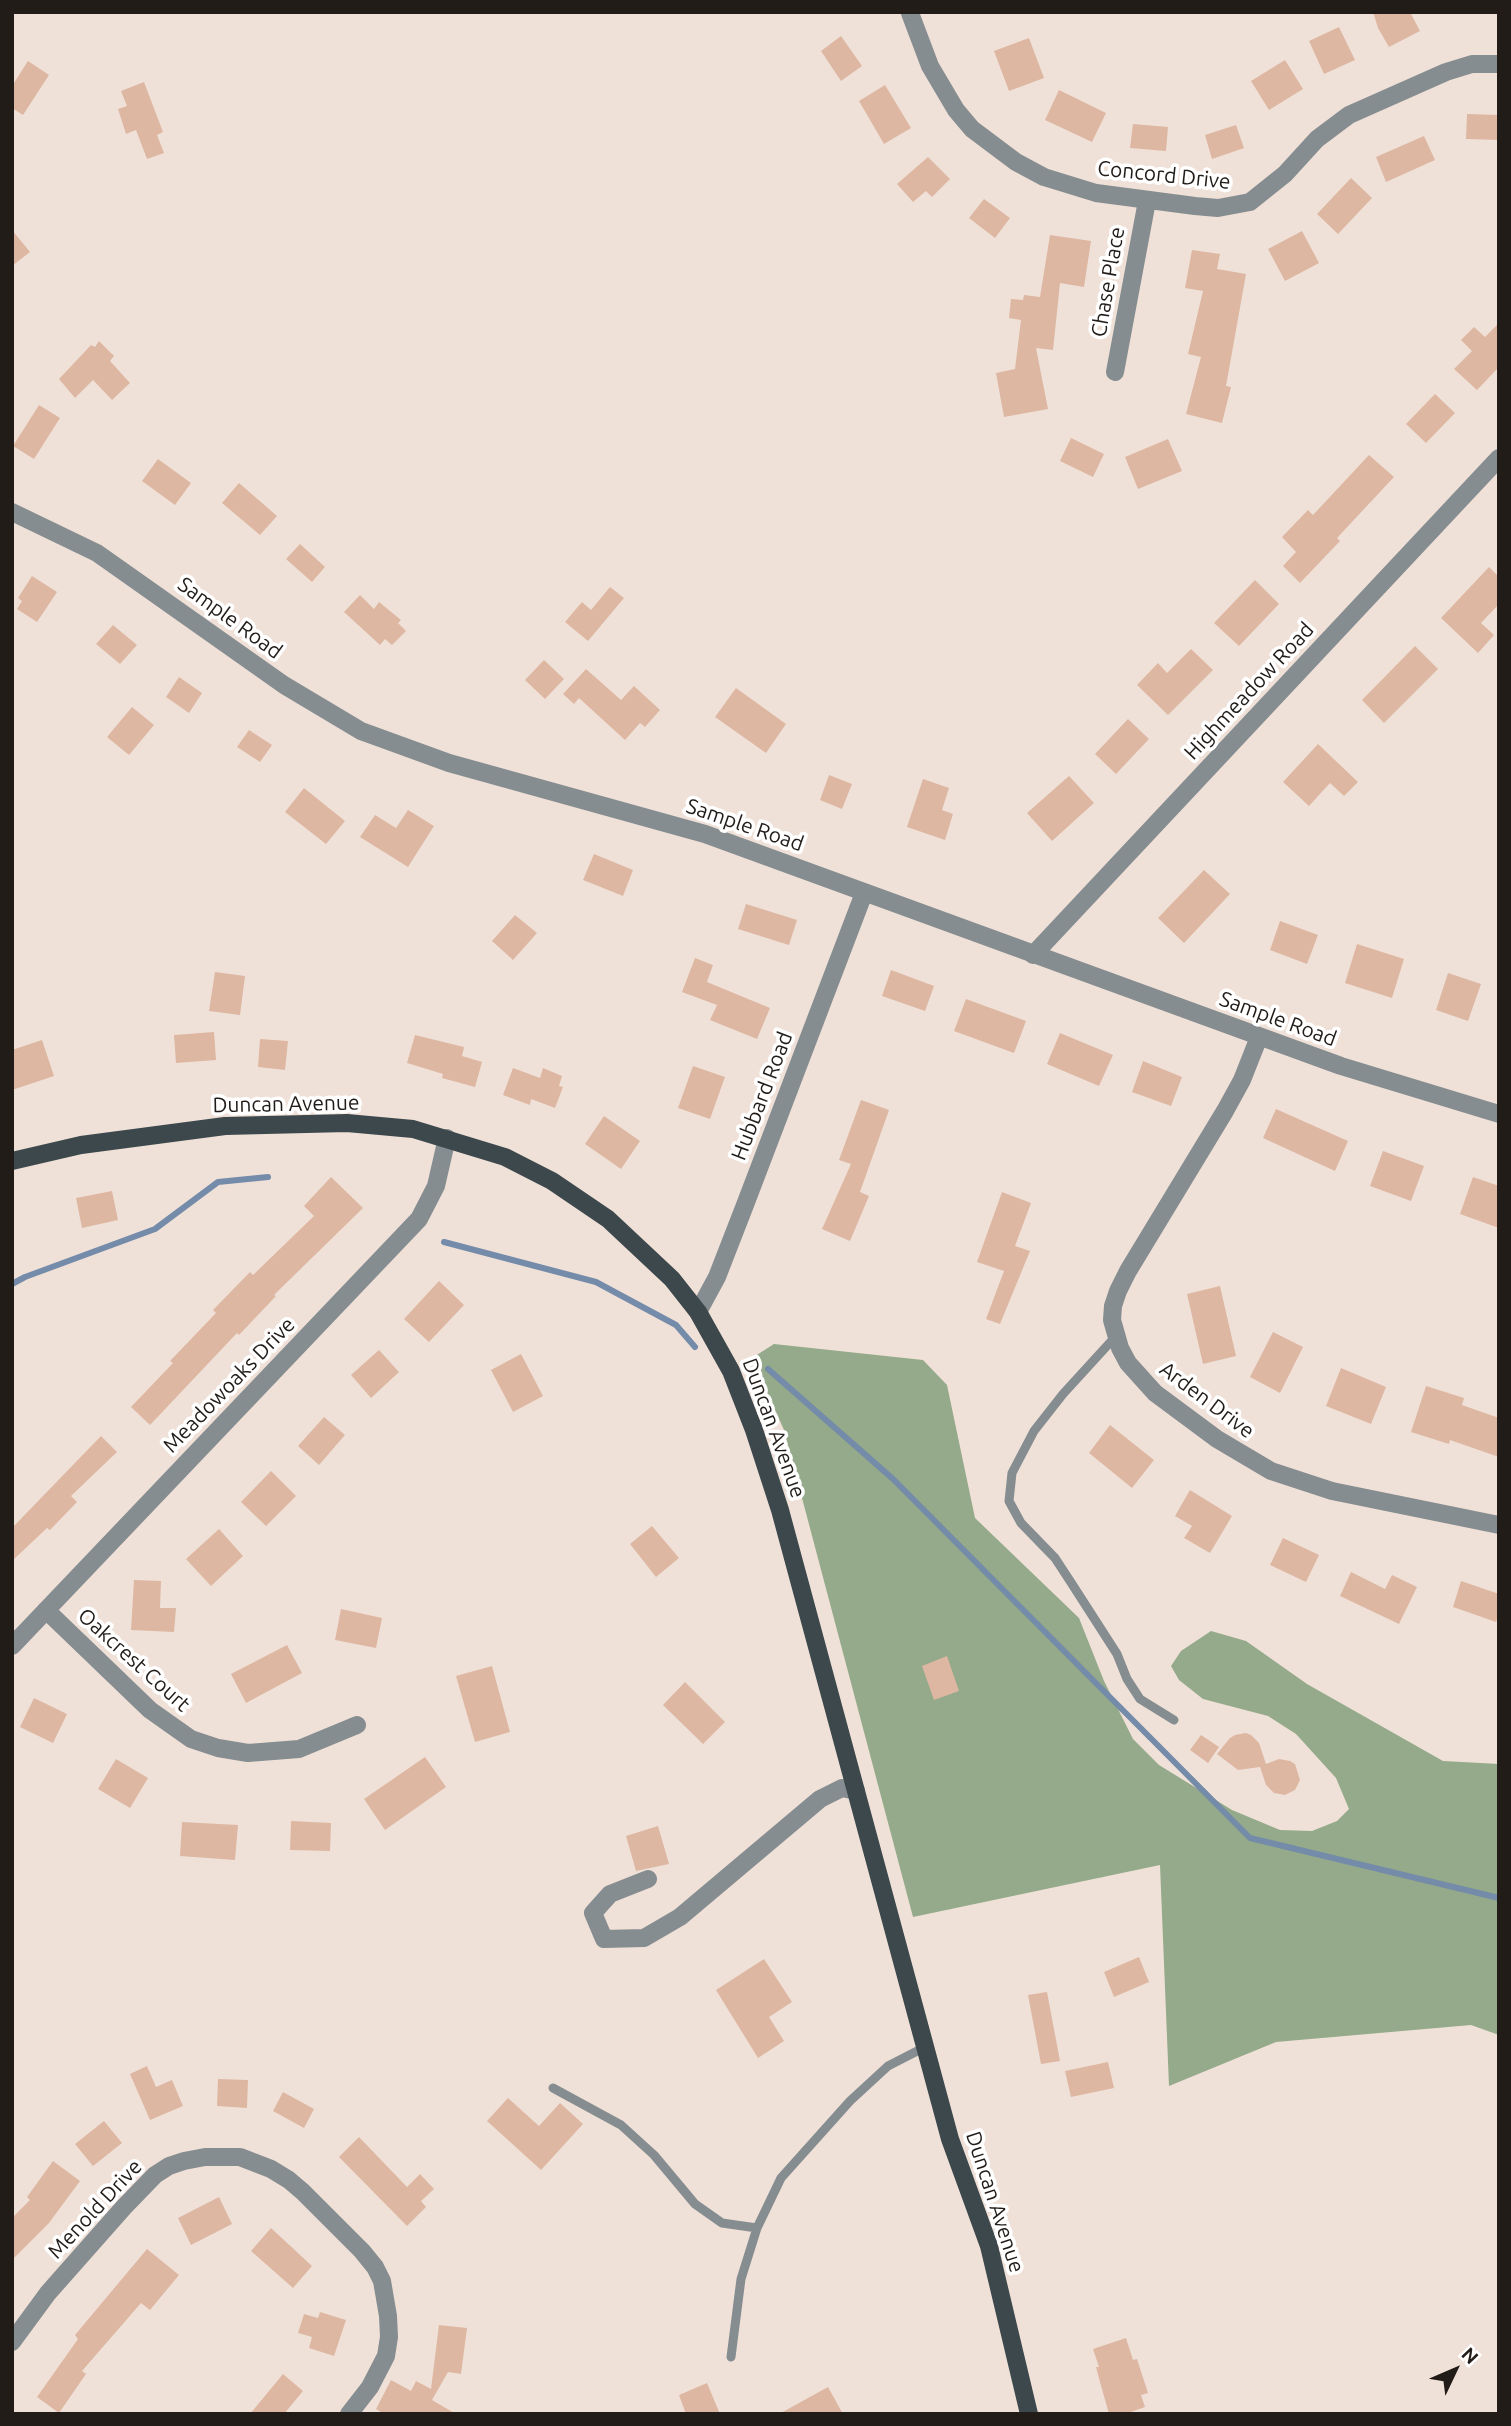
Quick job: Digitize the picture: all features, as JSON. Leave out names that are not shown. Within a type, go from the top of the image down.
[{"type":"main road","name":"Duncan Avenue","points":[[12,1161],[81,1145],[225,1126],[347,1123],[413,1129],[505,1157],[552,1181],[583,1200],[640,1247],[672,1279],[698,1312],[731,1371],[780,1510],[950,2139],[989,2246],[1029,2414]]},
{"type":"street","name":"Concord Drive","points":[[909,13],[941,88],[972,129],[1016,162],[1044,177],[1096,193],[1218,208],[1250,202],[1285,174],[1317,139],[1349,115],[1446,72],[1472,64],[1499,65]]},
{"type":"street","name":"Chase Place","points":[[1115,372],[1147,201]]},
{"type":"street","name":"Highmeadow Road","points":[[1033,955],[1499,458]]},
{"type":"street","name":"Sample Road","points":[[12,512],[97,553],[284,685],[361,731],[449,763],[705,834],[1341,1066],[1499,1114]]},
{"type":"street","name":"Hubbard Road","points":[[698,1312],[717,1277],[864,893]]},
{"type":"street","name":"Arden Drive","points":[[1259,1037],[1242,1080],[1225,1111],[1123,1281],[1113,1306],[1112,1320],[1128,1363],[1155,1393],[1217,1439],[1271,1471],[1332,1491],[1499,1525]]},
{"type":"street","name":"Meadowoaks Drive","points":[[12,1646],[419,1219],[436,1186],[447,1138]]},
{"type":"street","name":"Oakcrest Court","points":[[46,1611],[150,1710],[191,1738],[218,1748],[248,1753],[299,1749],[357,1725]]},
{"type":"street","points":[[648,1879],[610,1894],[593,1913],[604,1939],[644,1938],[680,1917],[820,1800],[842,1788],[856,1791]]},
{"type":"street","name":"Menold Drive","points":[[12,2342],[48,2293],[155,2175],[184,2161],[205,2157],[240,2157],[258,2163],[289,2180],[362,2251],[382,2281],[388,2316],[386,2356],[370,2387],[349,2414]]},
{"type":"lane","points":[[1116,1336],[1063,1394],[1034,1431],[1012,1474],[1009,1501],[1021,1523],[1055,1558],[1116,1654],[1140,1699],[1174,1720]]},
{"type":"lane","points":[[731,2357],[741,2279],[757,2228],[781,2178],[806,2148],[888,2066],[925,2046]]},
{"type":"lane","points":[[553,2088],[621,2125],[654,2155],[695,2203],[722,2223],[757,2228]]},
{"type":"green space","points":[[774,1344],[923,1360],[947,1385],[975,1518],[1079,1618],[1104,1681],[1133,1739],[1159,1765],[1232,1810],[1280,1830],[1312,1831],[1337,1821],[1349,1809],[1336,1778],[1296,1734],[1268,1716],[1203,1699],[1179,1680],[1171,1666],[1181,1651],[1211,1631],[1246,1641],[1307,1684],[1443,1761],[1499,1764],[1499,2035],[1471,2025],[1276,2042],[1169,2086],[1160,1865],[913,1917],[784,1430],[752,1358]]},
{"type":"building","points":[[1373,12],[1410,12],[1420,31],[1389,47],[1378,28]]},
{"type":"building","points":[[1339,27],[1355,60],[1324,74],[1309,41]]},
{"type":"building","points":[[841,36],[862,66],[841,81],[821,51]]},
{"type":"building","points":[[1029,38],[1044,78],[1009,91],[994,51]]},
{"type":"building","points":[[1285,60],[1303,89],[1269,110],[1251,81]]},
{"type":"building","points":[[28,61],[49,75],[23,115],[12,108],[12,86]]},
{"type":"building","points":[[144,82],[163,132],[157,135],[164,153],[147,159],[136,130],[126,134],[118,109],[127,106],[121,91]]},
{"type":"building","points":[[885,85],[911,128],[884,144],[859,101]]},
{"type":"building","points":[[1059,90],[1106,113],[1092,142],[1045,120]]},
{"type":"building","points":[[1467,114],[1499,115],[1499,140],[1466,139]]},
{"type":"building","points":[[1133,124],[1168,127],[1166,151],[1130,148]]},
{"type":"building","points":[[1236,125],[1244,148],[1212,159],[1205,135]]},
{"type":"building","points":[[1424,136],[1435,160],[1386,182],[1376,157]]},
{"type":"building","points":[[928,157],[950,179],[932,197],[926,191],[913,202],[897,184]]},
{"type":"building","points":[[1351,178],[1372,198],[1338,234],[1317,214]]},
{"type":"building","points":[[984,199],[1010,218],[995,238],[969,218]]},
{"type":"building","points":[[12,230],[30,252],[12,266]]},
{"type":"building","points":[[1302,231],[1319,263],[1285,281],[1268,249]]},
{"type":"building","points":[[1050,235],[1091,241],[1084,287],[1060,283],[1053,350],[1036,348],[1048,409],[1004,417],[996,373],[1015,369],[1021,320],[1009,318],[1011,299],[1023,300],[1024,295],[1040,297]]},
{"type":"building","points":[[1192,250],[1220,254],[1217,269],[1246,274],[1226,386],[1231,387],[1222,423],[1186,414],[1201,357],[1188,354],[1203,291],[1185,288]]},
{"type":"building","points":[[1499,323],[1499,367],[1477,390],[1454,369],[1472,351],[1461,340],[1474,327],[1485,337]]},
{"type":"building","points":[[99,341],[114,356],[110,361],[130,383],[112,400],[93,380],[75,398],[59,379],[91,345],[95,347]]},
{"type":"building","points":[[1435,394],[1455,413],[1426,443],[1406,424]]},
{"type":"building","points":[[39,405],[60,418],[34,459],[13,446]]},
{"type":"building","points":[[1071,438],[1104,454],[1093,477],[1060,461]]},
{"type":"building","points":[[1168,439],[1182,471],[1138,489],[1125,457]]},
{"type":"building","points":[[1369,455],[1394,477],[1337,538],[1340,541],[1300,583],[1283,566],[1296,552],[1282,537],[1308,510],[1313,515]]},
{"type":"building","points":[[158,459],[191,483],[175,505],[142,481]]},
{"type":"building","points":[[239,483],[277,516],[260,535],[222,503]]},
{"type":"building","points":[[300,544],[325,567],[312,582],[286,559]]},
{"type":"building","points":[[1489,567],[1499,577],[1499,604],[1481,623],[1494,635],[1478,653],[1441,618]]},
{"type":"building","points":[[32,576],[57,592],[37,622],[17,609],[22,601],[18,598]]},
{"type":"building","points":[[1255,580],[1279,604],[1239,646],[1214,623]]},
{"type":"building","points":[[610,587],[624,598],[588,641],[565,622],[582,602],[591,610]]},
{"type":"building","points":[[360,595],[374,609],[379,602],[401,620],[398,623],[406,631],[392,645],[385,639],[380,645],[344,612]]},
{"type":"building","points":[[113,625],[137,645],[120,664],[96,644]]},
{"type":"building","points":[[1415,646],[1438,669],[1384,723],[1362,700]]},
{"type":"building","points":[[1191,649],[1213,670],[1168,715],[1137,685],[1158,663],[1167,673]]},
{"type":"building","points":[[544,660],[564,679],[545,699],[525,680]]},
{"type":"building","points":[[586,669],[621,700],[634,686],[660,710],[645,727],[640,723],[625,740],[579,698],[574,704],[563,694]]},
{"type":"building","points":[[179,677],[202,693],[189,713],[166,697]]},
{"type":"building","points":[[736,688],[786,724],[766,753],[715,717]]},
{"type":"building","points":[[132,707],[154,725],[129,755],[107,737]]},
{"type":"building","points":[[1128,719],[1149,739],[1116,774],[1095,754]]},
{"type":"building","points":[[249,730],[272,745],[260,762],[237,747]]},
{"type":"building","points":[[1318,744],[1358,782],[1344,796],[1330,783],[1309,806],[1283,782]]},
{"type":"building","points":[[829,775],[852,784],[842,809],[820,800]]},
{"type":"building","points":[[1069,776],[1094,803],[1052,841],[1027,813]]},
{"type":"building","points":[[923,779],[949,788],[942,810],[953,814],[945,840],[907,827]]},
{"type":"building","points":[[304,788],[345,821],[326,844],[285,812]]},
{"type":"building","points":[[408,810],[434,826],[408,867],[360,837],[375,815],[396,828]]},
{"type":"building","points":[[594,854],[633,870],[623,896],[583,880]]},
{"type":"building","points":[[1204,870],[1230,894],[1184,943],[1158,918]]},
{"type":"building","points":[[746,904],[797,920],[789,945],[738,929]]},
{"type":"building","points":[[515,915],[537,933],[513,960],[492,941]]},
{"type":"building","points":[[1280,921],[1318,935],[1307,964],[1270,950]]},
{"type":"building","points":[[1357,944],[1404,959],[1392,998],[1345,983]]},
{"type":"building","points":[[695,958],[713,965],[707,982],[770,1008],[757,1039],[710,1020],[717,1005],[682,992]]},
{"type":"building","points":[[891,970],[934,986],[925,1011],[882,996]]},
{"type":"building","points":[[215,972],[245,976],[240,1015],[209,1011]]},
{"type":"building","points":[[1448,973],[1481,984],[1468,1021],[1436,1010]]},
{"type":"building","points":[[966,999],[1026,1021],[1014,1053],[954,1031]]},
{"type":"building","points":[[214,1032],[216,1060],[176,1063],[174,1035]]},
{"type":"building","points":[[1060,1033],[1113,1055],[1099,1086],[1047,1064]]},
{"type":"building","points":[[415,1035],[464,1047],[462,1056],[482,1062],[475,1087],[442,1078],[443,1074],[407,1063]]},
{"type":"building","points":[[260,1039],[288,1041],[285,1070],[258,1067]]},
{"type":"building","points":[[42,1040],[54,1076],[12,1090],[12,1050]]},
{"type":"building","points":[[1143,1061],[1182,1077],[1171,1106],[1132,1092]]},
{"type":"building","points":[[693,1066],[725,1077],[710,1119],[678,1108]]},
{"type":"building","points":[[513,1068],[540,1078],[543,1068],[562,1076],[559,1086],[563,1087],[555,1108],[531,1099],[530,1105],[503,1095]]},
{"type":"building","points":[[861,1100],[889,1110],[860,1192],[869,1196],[850,1241],[822,1229],[851,1164],[839,1160]]},
{"type":"building","points":[[1276,1109],[1348,1141],[1335,1171],[1263,1138]]},
{"type":"building","points":[[604,1116],[640,1141],[621,1169],[585,1144]]},
{"type":"building","points":[[1383,1151],[1424,1166],[1411,1201],[1370,1186]]},
{"type":"building","points":[[331,1177],[363,1208],[274,1295],[276,1296],[239,1335],[237,1333],[150,1425],[131,1407],[216,1313],[213,1310],[250,1272],[253,1275],[314,1216],[304,1206]]},
{"type":"building","points":[[1473,1177],[1499,1186],[1499,1228],[1460,1214]]},
{"type":"building","points":[[112,1191],[118,1220],[82,1228],[76,1198]]},
{"type":"building","points":[[1002,1192],[1031,1203],[1015,1246],[1030,1251],[1000,1324],[986,1319],[1004,1271],[977,1262]]},
{"type":"building","points":[[439,1281],[464,1305],[429,1342],[404,1319]]},
{"type":"building","points":[[1220,1286],[1236,1356],[1203,1364],[1187,1294]]},
{"type":"building","points":[[1273,1332],[1303,1347],[1280,1393],[1250,1377]]},
{"type":"building","points":[[379,1350],[399,1372],[371,1398],[351,1375]]},
{"type":"building","points":[[521,1354],[543,1396],[513,1412],[491,1370]]},
{"type":"building","points":[[1341,1368],[1386,1387],[1371,1424],[1326,1406]]},
{"type":"building","points":[[1426,1386],[1464,1398],[1462,1405],[1499,1418],[1499,1457],[1450,1440],[1449,1444],[1411,1432]]},
{"type":"building","points":[[324,1417],[345,1435],[319,1465],[298,1446]]},
{"type":"building","points":[[1110,1425],[1154,1460],[1132,1488],[1089,1453]]},
{"type":"building","points":[[101,1436],[117,1452],[71,1496],[77,1502],[50,1530],[47,1528],[12,1561],[12,1528]]},
{"type":"building","points":[[271,1471],[296,1496],[266,1526],[241,1502]]},
{"type":"building","points":[[1190,1490],[1232,1516],[1210,1553],[1184,1538],[1192,1526],[1175,1516]]},
{"type":"building","points":[[652,1526],[679,1558],[656,1577],[630,1544]]},
{"type":"building","points":[[219,1529],[243,1556],[211,1586],[186,1559]]},
{"type":"building","points":[[1283,1538],[1319,1555],[1306,1582],[1270,1565]]},
{"type":"building","points":[[1351,1572],[1385,1589],[1392,1575],[1417,1587],[1399,1624],[1340,1596]]},
{"type":"building","points":[[134,1580],[161,1581],[160,1608],[176,1608],[174,1632],[131,1630]]},
{"type":"building","points":[[1461,1581],[1499,1594],[1496,1622],[1453,1607]]},
{"type":"building","points":[[341,1609],[382,1618],[376,1648],[335,1640]]},
{"type":"building","points":[[287,1645],[302,1673],[246,1703],[231,1674]]},
{"type":"building","points":[[947,1656],[959,1691],[934,1700],[922,1666]]},
{"type":"building","points":[[492,1666],[510,1732],[475,1742],[456,1676]]},
{"type":"building","points":[[685,1682],[725,1722],[703,1744],[663,1705]]},
{"type":"building","points":[[34,1698],[67,1714],[53,1743],[20,1727]]},
{"type":"building","points":[[1246,1733],[1259,1743],[1266,1764],[1279,1759],[1295,1764],[1300,1780],[1295,1790],[1285,1795],[1274,1793],[1266,1785],[1260,1767],[1238,1770],[1217,1754],[1230,1738]]},
{"type":"building","points":[[1201,1735],[1219,1747],[1208,1763],[1190,1750]]},
{"type":"building","points":[[425,1757],[446,1787],[385,1830],[364,1799]]},
{"type":"building","points":[[116,1759],[148,1778],[130,1808],[98,1789]]},
{"type":"building","points":[[291,1821],[331,1823],[330,1851],[290,1850]]},
{"type":"building","points":[[182,1822],[238,1825],[235,1860],[180,1856]]},
{"type":"building","points":[[658,1826],[669,1864],[636,1871],[626,1836]]},
{"type":"building","points":[[1139,1957],[1149,1982],[1114,1997],[1104,1972]]},
{"type":"building","points":[[764,1959],[792,2002],[769,2017],[784,2041],[758,2058],[716,1990]]},
{"type":"building","points":[[1047,1992],[1060,2061],[1041,2064],[1028,1995]]},
{"type":"building","points":[[1108,2062],[1114,2088],[1071,2097],[1065,2071]]},
{"type":"building","points":[[147,2066],[156,2087],[172,2080],[183,2106],[150,2120],[130,2074]]},
{"type":"building","points":[[218,2079],[248,2080],[247,2108],[217,2106]]},
{"type":"building","points":[[283,2092],[314,2109],[304,2128],[273,2111]]},
{"type":"building","points":[[508,2098],[539,2126],[560,2103],[583,2124],[541,2170],[487,2121]]},
{"type":"building","points":[[104,2121],[122,2143],[93,2166],[75,2144]]},
{"type":"building","points":[[359,2137],[407,2187],[420,2174],[434,2189],[421,2201],[426,2207],[407,2226],[339,2157]]},
{"type":"building","points":[[53,2161],[80,2181],[49,2223],[12,2260],[12,2218],[30,2200],[27,2197]]},
{"type":"building","points":[[219,2197],[232,2224],[191,2245],[178,2218]]},
{"type":"building","points":[[271,2228],[312,2266],[293,2288],[251,2251]]},
{"type":"building","points":[[147,2249],[179,2275],[150,2310],[141,2303],[82,2371],[86,2374],[59,2413],[37,2397],[78,2339],[75,2335]]},
{"type":"building","points":[[320,2312],[346,2320],[334,2356],[309,2348],[312,2337],[298,2333],[304,2314],[318,2318]]},
{"type":"building","points":[[439,2325],[467,2328],[461,2374],[448,2372],[432,2400],[456,2414],[384,2414],[376,2409],[391,2380],[411,2391],[416,2381],[431,2389]]},
{"type":"building","points":[[1126,2338],[1133,2360],[1137,2359],[1148,2393],[1141,2395],[1145,2407],[1125,2414],[1109,2414],[1093,2349]]},
{"type":"building","points":[[283,2374],[303,2391],[284,2414],[250,2414]]},
{"type":"building","points":[[707,2383],[720,2414],[686,2414],[679,2395]]},
{"type":"building","points":[[828,2387],[843,2414],[779,2414]]},
{"type":"waterway","points":[[12,1284],[155,1229],[218,1182],[268,1177]]},
{"type":"waterway","points":[[444,1242],[596,1282],[676,1325],[695,1347]]},
{"type":"waterway","points":[[768,1369],[893,1479],[1250,1838],[1499,1898]]}]
